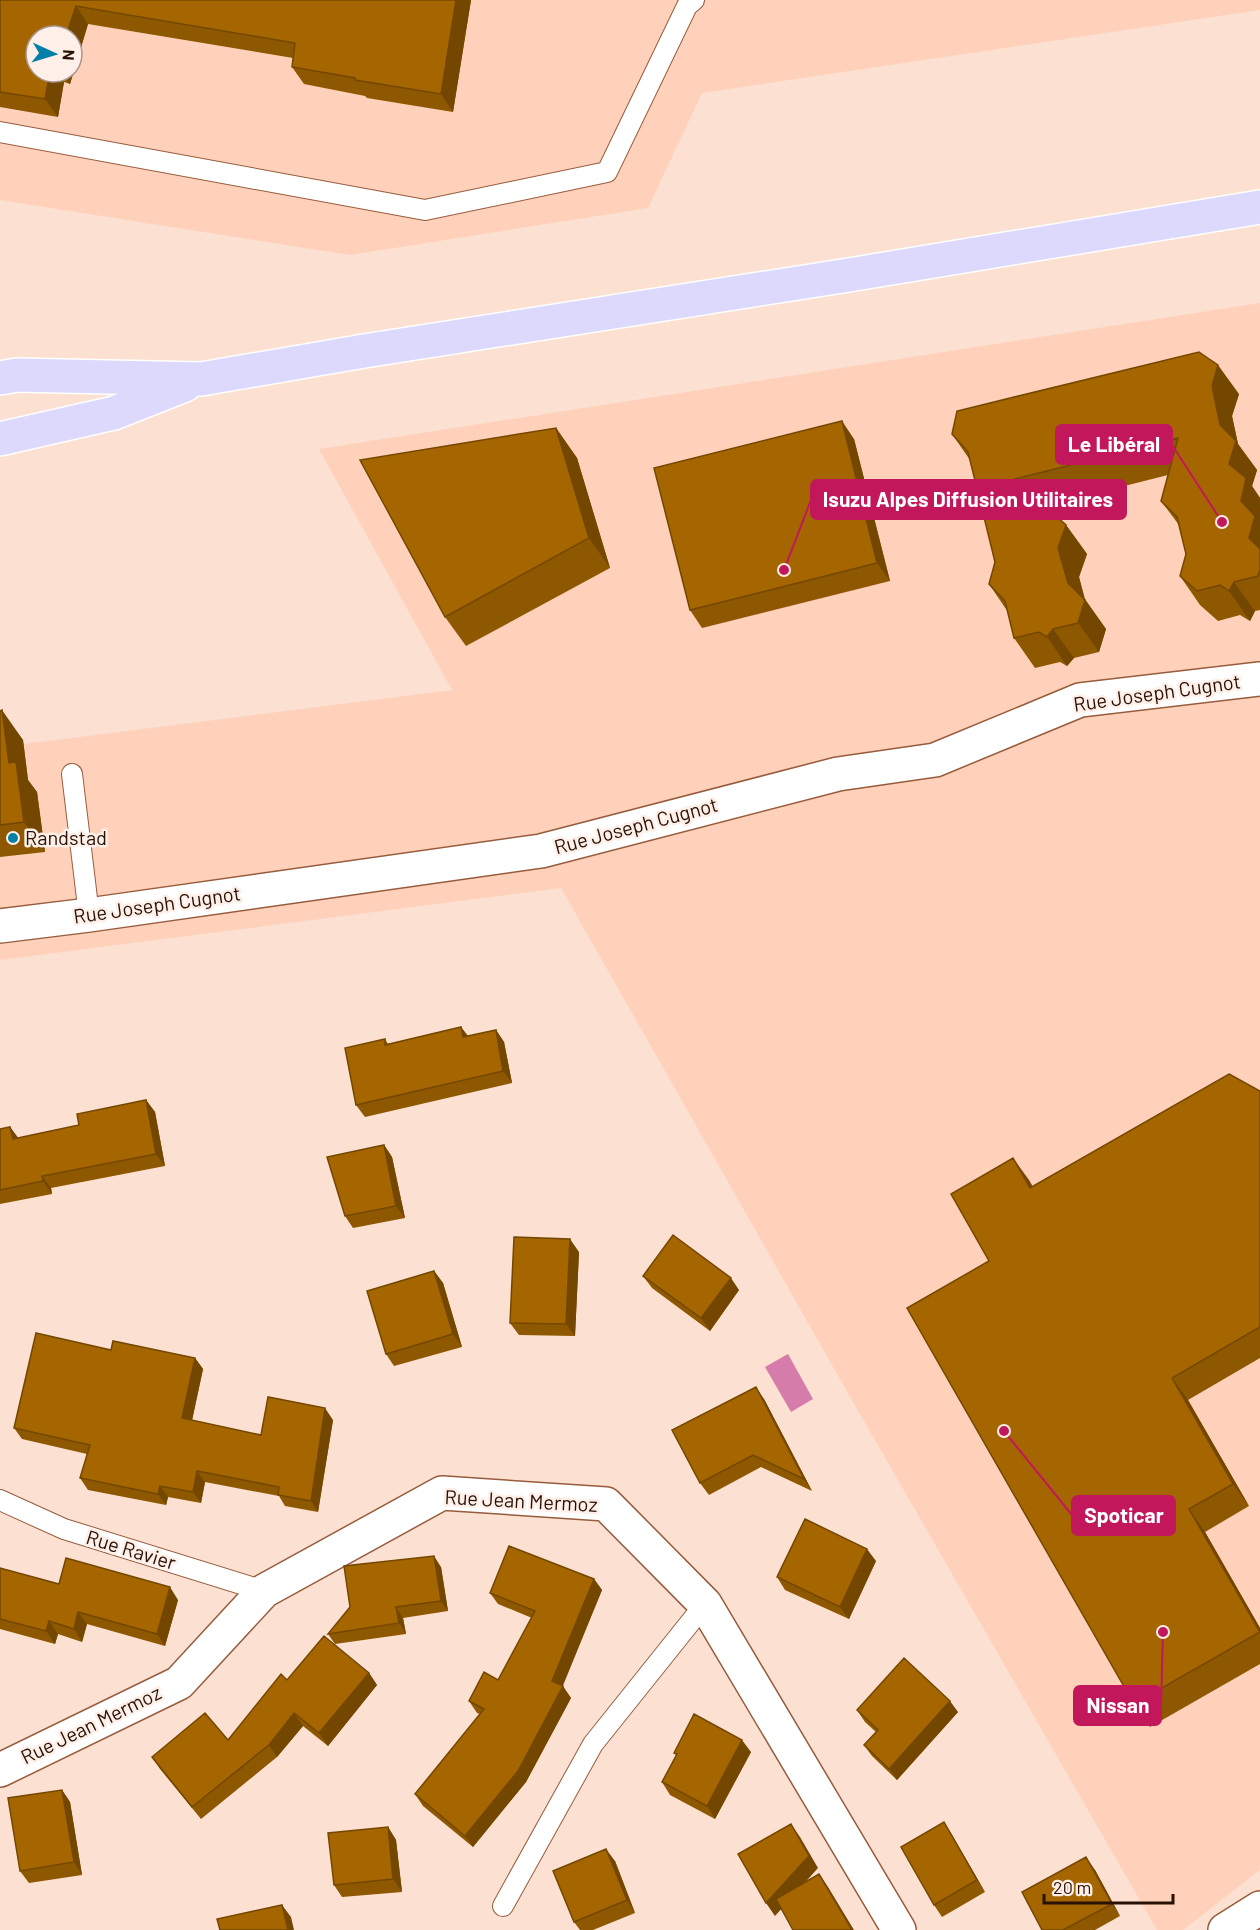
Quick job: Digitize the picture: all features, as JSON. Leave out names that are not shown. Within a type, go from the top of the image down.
[{"type":"main road","points":[[0,439],[114,413],[201,380],[364,351],[837,277],[1260,207]]},
{"type":"main road","points":[[0,378],[18,375],[201,380]]},
{"type":"street","name":"Rue Joseph Cugnot","points":[[0,926],[541,851],[838,774],[935,760],[1080,700],[1260,679]]},
{"type":"street","name":"Rue Jean Mermoz","points":[[0,1770],[179,1683],[264,1591],[442,1493],[606,1504],[705,1604],[899,1930]]},
{"type":"street","points":[[1225,1930],[1260,1908]]},
{"type":"lane","points":[[0,132],[425,210],[608,172],[687,6],[694,0]]},
{"type":"lane","points":[[72,774],[89,915]]},
{"type":"lane","name":"Rue Ravier","points":[[0,1500],[63,1529],[264,1591]]},
{"type":"lane","points":[[503,1906],[593,1744],[705,1604]]},
{"type":"shaded area","points":[[0,0],[1260,0],[1260,10],[702,93],[648,208],[350,255],[0,200]]},
{"type":"shaded area","points":[[1260,303],[1260,1870],[1183,1930],[1157,1930],[561,888],[0,960],[0,747],[452,690],[319,449]]},
{"type":"shaded area","points":[[788,1354],[813,1399],[791,1412],[765,1367]]},
{"type":"building","points":[[0,0],[456,0],[441,94],[292,67],[295,43],[76,6],[70,24],[24,24],[24,84],[48,84],[45,99],[0,92]]},
{"type":"building","points":[[1199,352],[1218,365],[1212,386],[1220,425],[1236,441],[1229,464],[1246,478],[1241,501],[1255,516],[1249,538],[1260,549],[1258,576],[1234,582],[1229,591],[1220,585],[1197,591],[1180,576],[1186,554],[1177,517],[1161,501],[1178,438],[1015,479],[1066,525],[1058,548],[1068,583],[1085,600],[1078,623],[1053,629],[1047,637],[1039,632],[1014,638],[1005,601],[989,584],[995,562],[968,452],[952,434],[957,411]]},
{"type":"building","points":[[842,421],[877,563],[690,610],[654,468]]},
{"type":"building","points":[[556,428],[589,538],[445,617],[360,460]]},
{"type":"building","points":[[2,710],[9,763],[16,762],[24,822],[0,825],[0,711]]},
{"type":"building","points":[[461,1027],[463,1037],[496,1030],[503,1071],[356,1105],[345,1048],[385,1039],[385,1045]]},
{"type":"building","points":[[1229,1074],[1260,1091],[1260,1327],[1172,1378],[1233,1484],[1189,1509],[1260,1632],[1134,1704],[907,1308],[989,1261],[951,1194],[1013,1158],[1030,1188]]},
{"type":"building","points":[[146,1100],[156,1154],[42,1176],[43,1181],[0,1190],[0,1129],[10,1127],[13,1139],[79,1125],[77,1114]]},
{"type":"building","points":[[384,1145],[396,1206],[345,1216],[327,1157]]},
{"type":"building","points":[[673,1235],[731,1278],[701,1318],[643,1276]]},
{"type":"building","points":[[514,1237],[570,1239],[566,1324],[510,1323]]},
{"type":"building","points":[[434,1271],[453,1334],[386,1354],[367,1291]]},
{"type":"building","points":[[36,1333],[111,1350],[113,1341],[195,1358],[182,1418],[261,1435],[268,1397],[325,1408],[311,1501],[278,1495],[279,1487],[197,1471],[193,1492],[160,1486],[158,1494],[80,1478],[90,1445],[14,1428]]},
{"type":"building","points":[[756,1387],[804,1479],[753,1455],[700,1483],[672,1430]]},
{"type":"building","points":[[805,1519],[867,1549],[840,1607],[777,1577]]},
{"type":"building","points":[[509,1546],[594,1579],[552,1681],[563,1686],[518,1771],[465,1836],[415,1794],[484,1709],[469,1701],[484,1672],[498,1680],[535,1611],[490,1593]]},
{"type":"building","points":[[434,1556],[441,1601],[396,1607],[399,1623],[328,1634],[350,1607],[344,1566]]},
{"type":"building","points":[[66,1558],[170,1587],[157,1634],[78,1612],[74,1629],[49,1621],[46,1631],[0,1619],[0,1568],[59,1584]]},
{"type":"building","points":[[324,1636],[369,1673],[319,1733],[294,1713],[269,1745],[192,1807],[152,1757],[205,1713],[228,1740],[281,1674],[287,1680]]},
{"type":"building","points":[[904,1658],[950,1701],[889,1769],[864,1745],[878,1730],[857,1710]]},
{"type":"building","points":[[694,1714],[742,1740],[707,1806],[662,1782]]},
{"type":"building","points":[[62,1790],[74,1862],[20,1871],[8,1798]]},
{"type":"building","points":[[944,1822],[977,1880],[934,1905],[901,1847]]},
{"type":"building","points":[[791,1824],[809,1856],[766,1903],[738,1854]]},
{"type":"building","points":[[388,1827],[393,1879],[334,1885],[328,1833]]},
{"type":"building","points":[[606,1849],[627,1900],[574,1922],[553,1871]]},
{"type":"building","points":[[1086,1857],[1112,1904],[1063,1930],[1042,1930],[1022,1892]]},
{"type":"building","points":[[819,1874],[852,1930],[793,1930],[776,1899]]},
{"type":"building","points":[[282,1905],[288,1930],[220,1930],[217,1919]]},
{"type":"place","name":"Le Libéral","points":[[1222,522]]},
{"type":"place","name":"Isuzu Alpes Diffusion Utilitaires","points":[[784,570]]},
{"type":"place","name":"Randstad","points":[[13,838]]},
{"type":"place","name":"Spoticar","points":[[1004,1431]]},
{"type":"place","name":"Nissan","points":[[1163,1632]]}]
